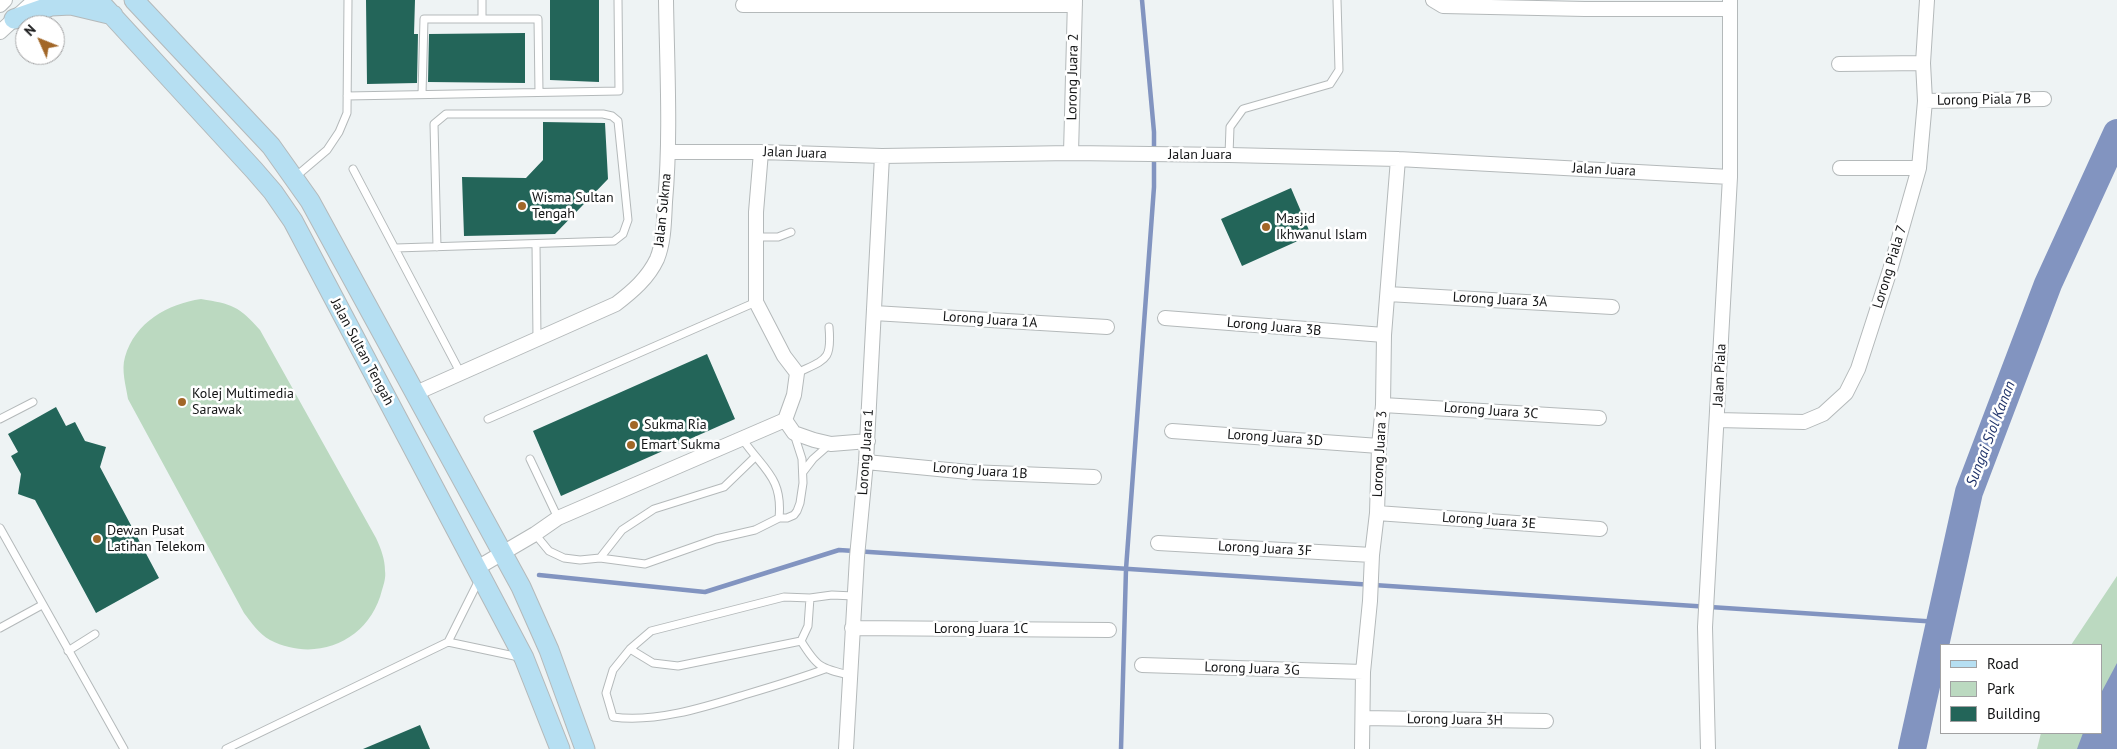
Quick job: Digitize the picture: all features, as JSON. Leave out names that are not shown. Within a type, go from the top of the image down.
[{"type":"main road","name":"Jalan Sultan Tengah","points":[[98,0],[254,170],[273,192],[293,221],[524,658],[560,749]]},
{"type":"main road","name":"Jalan Sultan Tengah","points":[[136,1],[271,146],[294,178],[324,227],[416,393],[520,588],[549,650],[585,749]]},
{"type":"main road","points":[[14,19],[51,6],[71,5],[113,15]]},
{"type":"street","points":[[0,5],[6,0]]},
{"type":"street","points":[[0,32],[35,0]]},
{"type":"street","name":"Jalan Sukma","points":[[416,393],[616,304],[632,292],[647,276],[657,258],[663,234],[669,152],[666,0]]},
{"type":"street","points":[[1433,0],[1443,6],[1585,9],[1730,4]]},
{"type":"street","name":"Lorong Piala 7","points":[[1717,420],[1804,422],[1824,414],[1846,393],[1858,369],[1890,270],[1919,168],[1925,101],[1923,63],[1927,0]]},
{"type":"street","points":[[743,5],[1075,3]]},
{"type":"street","name":"Lorong Juara 2","points":[[1071,153],[1075,3]]},
{"type":"street","name":"Jalan Piala","points":[[1708,749],[1705,627],[1730,177],[1730,4]]},
{"type":"street","points":[[1839,64],[1923,63]]},
{"type":"street","name":"Lorong Piala 7B","points":[[1925,101],[2044,99]]},
{"type":"street","name":"Jalan Juara","points":[[669,152],[760,152],[882,156],[1071,153],[1230,155],[1398,159],[1730,177]]},
{"type":"street","points":[[479,572],[501,553],[535,534],[558,518],[743,440],[785,420],[794,395],[796,373],[784,356],[756,302],[755,237],[760,152]]},
{"type":"street","name":"Lorong Juara 1","points":[[846,749],[854,596],[868,441],[882,156]]},
{"type":"street","name":"Lorong Juara 3","points":[[1362,749],[1363,672],[1377,513],[1379,446],[1383,405],[1384,335],[1398,159]]},
{"type":"street","points":[[1840,168],[1919,168]]},
{"type":"street","name":"Lorong Juara 3A","points":[[1388,294],[1612,306]]},
{"type":"street","name":"Lorong Juara 1A","points":[[874,313],[1107,327]]},
{"type":"street","name":"Lorong Juara 3B","points":[[1165,318],[1384,335]]},
{"type":"street","name":"Lorong Juara 3C","points":[[1383,405],[1599,418]]},
{"type":"street","points":[[785,420],[794,433],[831,444],[868,441]]},
{"type":"street","name":"Lorong Juara 3D","points":[[1172,430],[1379,446]]},
{"type":"street","name":"Lorong Juara 1B","points":[[866,462],[969,472],[1094,477]]},
{"type":"street","name":"Lorong Juara 3E","points":[[1377,513],[1600,529]]},
{"type":"street","name":"Lorong Juara 3F","points":[[1158,544],[1372,555]]},
{"type":"street","name":"Lorong Juara 1C","points":[[852,628],[1110,630]]},
{"type":"street","name":"Lorong Juara 3G","points":[[1142,665],[1363,672]]},
{"type":"street","name":"Lorong Juara 3H","points":[[1363,718],[1546,721]]},
{"type":"lane","points":[[294,178],[326,150],[338,132],[346,113],[348,0]]},
{"type":"lane","points":[[482,0],[482,19]]},
{"type":"lane","points":[[347,96],[619,91],[618,0]]},
{"type":"lane","points":[[1230,155],[1230,127],[1243,109],[1314,90],[1330,84],[1336,78],[1339,70],[1337,0]]},
{"type":"lane","points":[[422,94],[424,19],[538,20],[539,92]]},
{"type":"lane","points":[[396,248],[614,241],[623,234],[628,220],[618,121],[612,116],[446,114],[434,124],[436,246]]},
{"type":"lane","points":[[353,169],[460,372]]},
{"type":"lane","points":[[755,237],[778,238],[791,232]]},
{"type":"lane","points":[[536,244],[537,340]]},
{"type":"lane","points":[[488,419],[756,302]]},
{"type":"lane","points":[[796,373],[823,361],[830,348],[829,326]]},
{"type":"lane","points":[[0,419],[33,402]]},
{"type":"lane","points":[[535,534],[549,550],[564,558],[580,560],[600,558],[645,564],[716,539],[755,530],[779,518],[787,518],[794,515],[800,503],[802,459],[794,433]]},
{"type":"lane","points":[[743,440],[777,484],[781,501],[779,518]]},
{"type":"lane","points":[[802,472],[813,459],[831,444]]},
{"type":"lane","points":[[600,558],[622,530],[654,509],[724,486],[755,457]]},
{"type":"lane","points":[[530,459],[558,518]]},
{"type":"lane","points":[[0,528],[124,749]]},
{"type":"lane","points":[[448,642],[479,572]]},
{"type":"lane","points":[[825,669],[696,709],[633,718],[613,717],[606,693],[613,670],[630,649],[651,631],[784,597],[854,596]]},
{"type":"lane","points":[[801,641],[808,626],[810,598]]},
{"type":"lane","points":[[0,628],[42,605]]},
{"type":"lane","points":[[68,651],[96,634]]},
{"type":"lane","points":[[630,649],[653,664],[678,666],[757,652],[801,641]]},
{"type":"lane","points":[[801,641],[811,657],[825,669],[849,675]]},
{"type":"lane","points":[[226,749],[448,642],[524,658]]},
{"type":"green space","points":[[201,299],[234,307],[260,330],[380,546],[384,562],[385,580],[376,607],[366,622],[354,634],[339,643],[323,648],[306,649],[288,647],[262,635],[244,613],[128,399],[124,378],[124,362],[136,334],[154,317],[165,310],[189,301]]},
{"type":"green space","points":[[2117,576],[2117,749],[2037,749],[2041,734],[2102,734],[2102,644],[2072,644]]},
{"type":"water","points":[[2117,663],[2117,749],[2077,749],[2083,734],[2102,734],[2102,691]]},
{"type":"building","points":[[366,0],[415,0],[414,34],[418,34],[417,83],[367,84]]},
{"type":"building","points":[[550,0],[599,0],[599,82],[550,80]]},
{"type":"building","points":[[525,33],[525,83],[428,82],[429,34]]},
{"type":"building","name":"Wisma Sultan Tengah","points":[[543,122],[605,123],[608,179],[555,234],[464,236],[462,177],[526,178],[543,160]]},
{"type":"building","name":"Masjid Ikhwanul Islam","points":[[1291,188],[1311,235],[1242,266],[1221,219]]},
{"type":"building","name":"Sukma Ria","points":[[707,354],[735,419],[561,496],[533,431]]},
{"type":"building","name":"Dewan Pusat Latihan Telekom","points":[[56,407],[66,426],[75,422],[85,441],[106,447],[100,467],[159,578],[96,613],[35,500],[18,494],[21,474],[11,456],[18,452],[8,434]]},
{"type":"building","points":[[420,725],[430,749],[363,749]]},
{"type":"waterway","points":[[1121,749],[1126,569],[1154,187],[1154,132],[1142,0]]},
{"type":"waterway","name":"Sungai Siol Kanan","points":[[1912,749],[1969,492],[2048,284],[2117,133]]},
{"type":"waterway","points":[[539,575],[705,592],[839,550],[1939,622]]},
{"type":"place","name":"Wisma Sultan Tengah","points":[[522,206]]},
{"type":"place","name":"Masjid Ikhwanul Islam","points":[[1266,227]]},
{"type":"place","name":"Kolej Multimedia Sarawak","points":[[182,402]]},
{"type":"place","name":"Sukma Ria","points":[[634,425]]},
{"type":"place","name":"Emart Sukma","points":[[631,445]]},
{"type":"place","name":"Dewan Pusat Latihan Telekom","points":[[97,539]]}]
